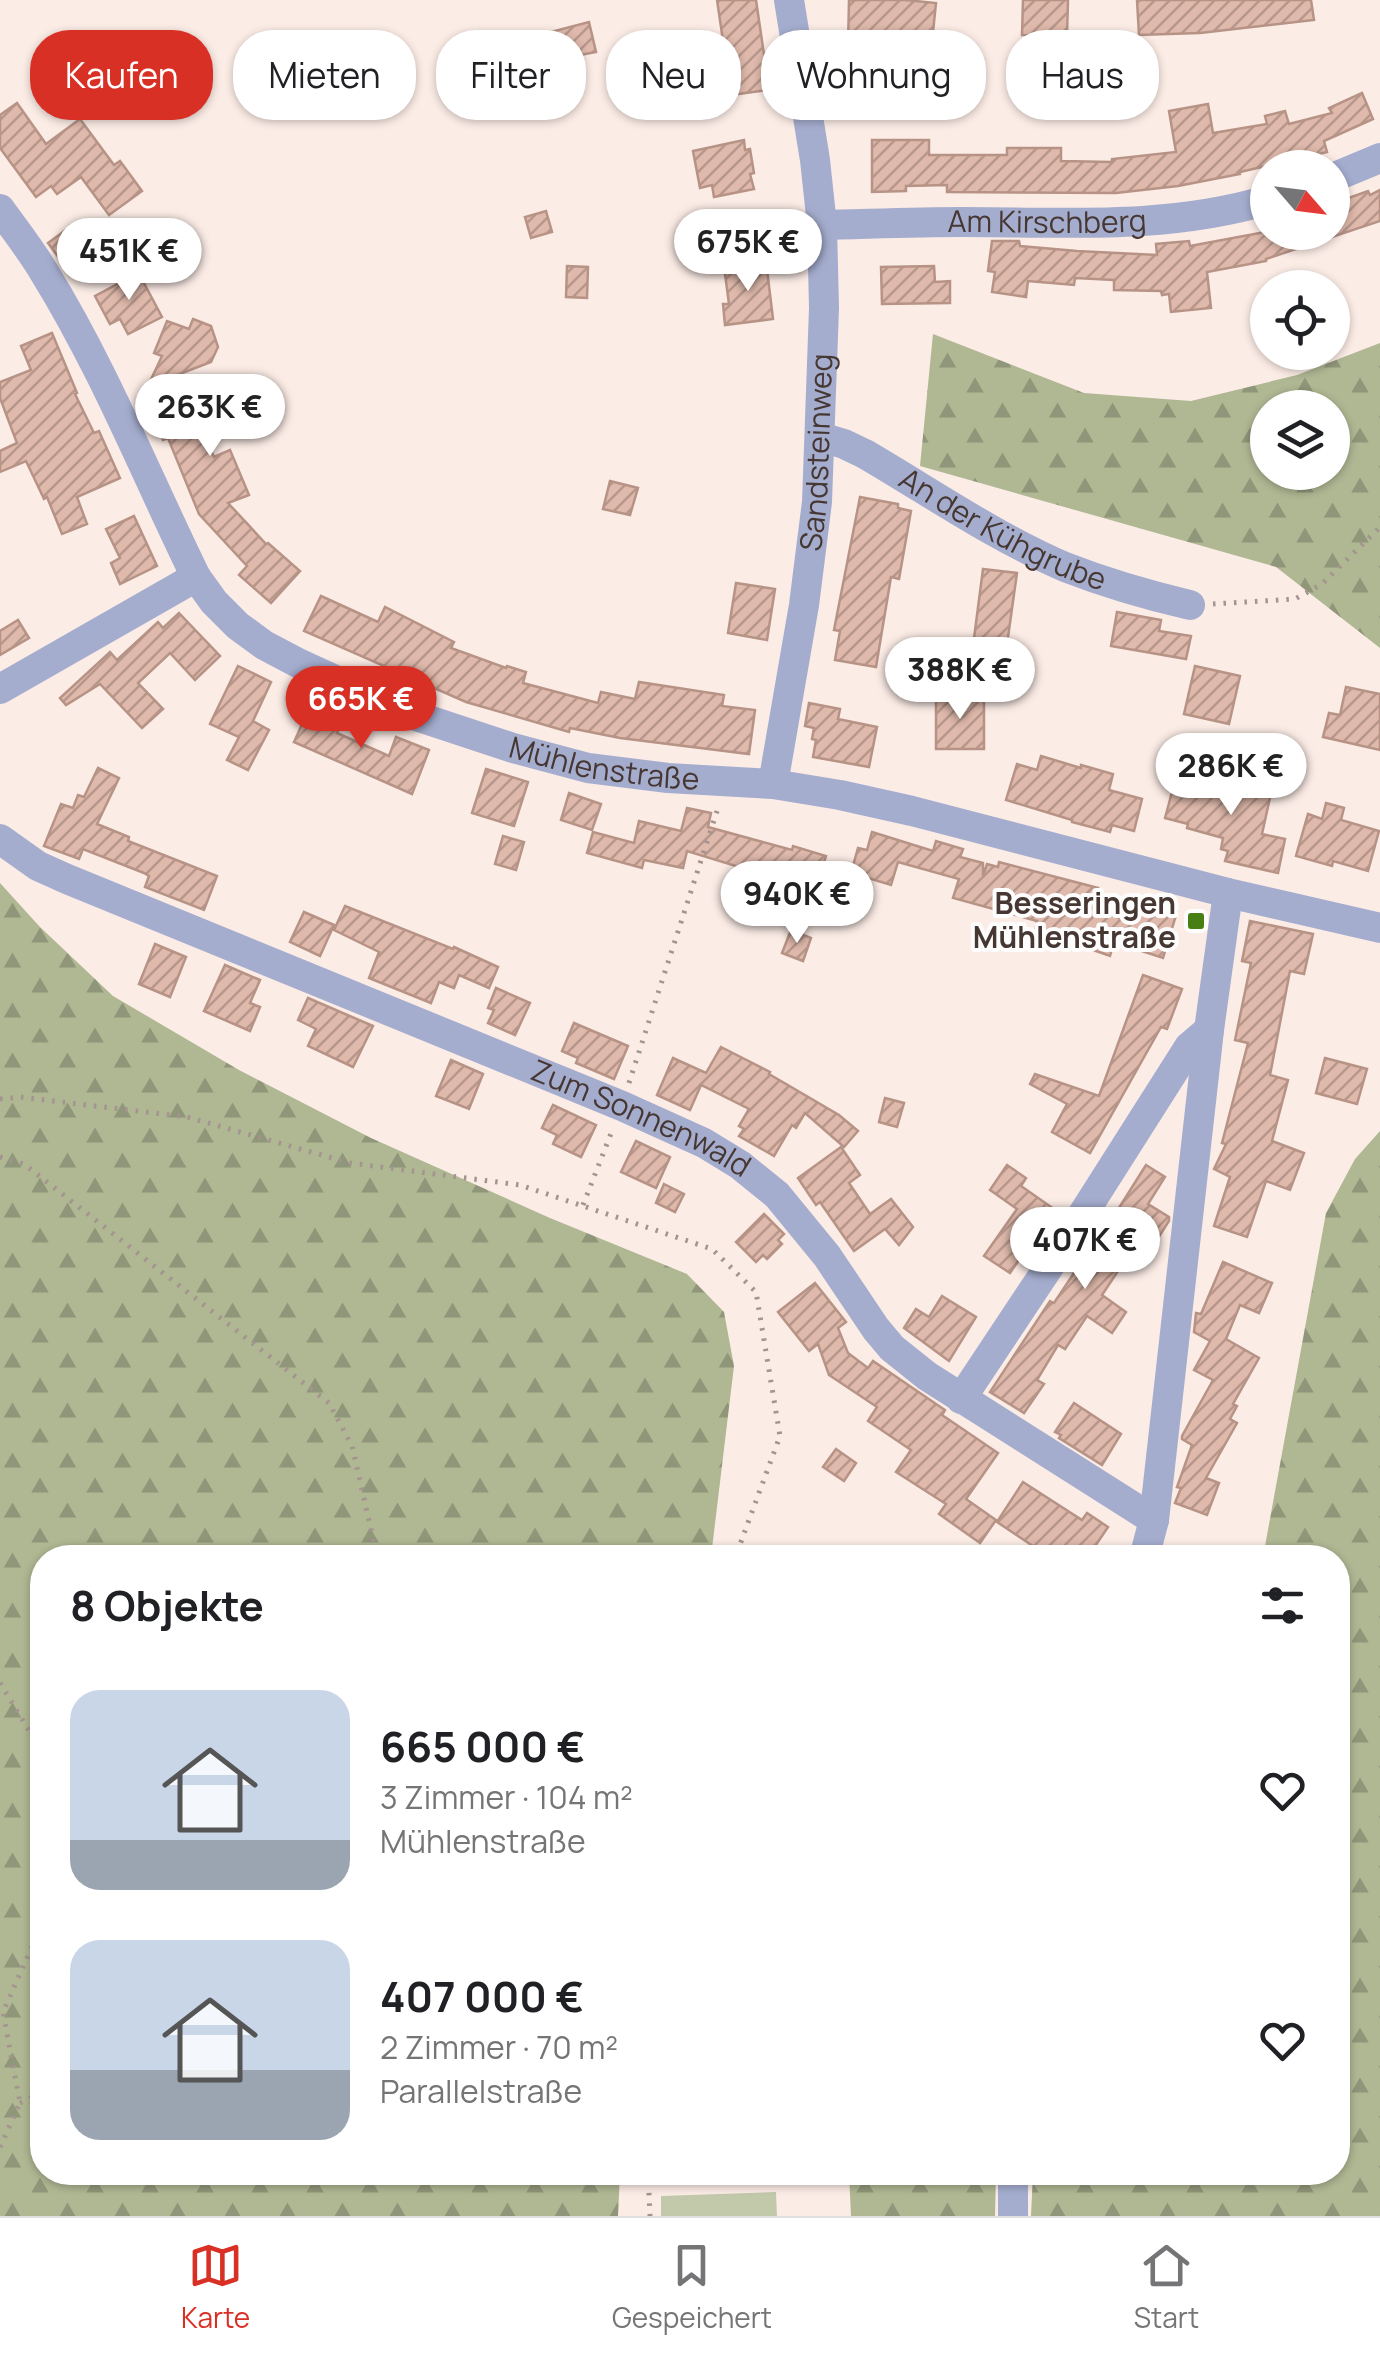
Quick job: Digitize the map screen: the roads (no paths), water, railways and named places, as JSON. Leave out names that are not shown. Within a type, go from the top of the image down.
[{"type":"street","name":"Sandsteinweg","points":[[773,784],[818,502],[824,308],[822,225],[815,160],[789,0]]},
{"type":"street","points":[[1350,170],[1380,158]]},
{"type":"street","name":"Am Kirschberg","points":[[822,225],[1150,222],[1250,204]]},
{"type":"street","name":"Mühlenstraße","points":[[0,209],[70,316],[196,577],[226,614],[264,645],[300,664],[407,714],[588,768],[668,778],[773,784],[840,795],[1380,928]]},
{"type":"street","name":"An der Kühgrube","points":[[821,437],[865,454],[1062,566],[1107,583],[1190,605]]},
{"type":"street","points":[[0,689],[196,577]]},
{"type":"street","name":"Zum Sonnenwald","points":[[0,838],[38,866],[67,880],[704,1142],[777,1195],[828,1256],[892,1348],[961,1399],[1154,1520]]},
{"type":"street","points":[[1147,1545],[1154,1520],[1228,893]]},
{"type":"street","points":[[961,1399],[1189,1047],[1209,1030]]},
{"type":"street","points":[[1013,2185],[1013,2216]]},
{"type":"place","name":"Besseringen Mühlenstraße","points":[[1196,921]]}]
